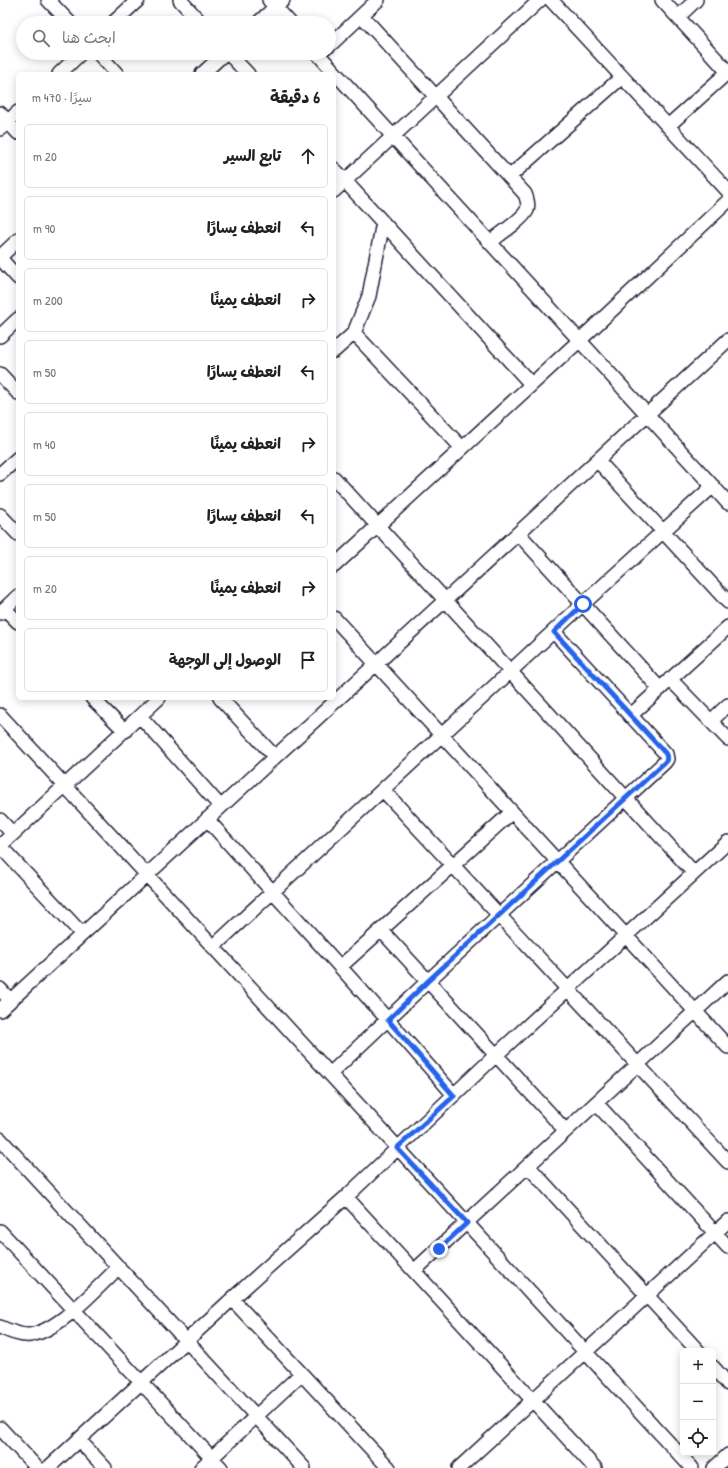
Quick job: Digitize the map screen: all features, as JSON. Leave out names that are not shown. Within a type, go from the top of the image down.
[{"type":"street","points":[[48,0],[63,16]]},
{"type":"street","points":[[121,16],[138,0]]},
{"type":"street","points":[[180,0],[195,16]]},
{"type":"street","points":[[336,40],[378,0]]},
{"type":"street","points":[[336,189],[540,0]]},
{"type":"street","points":[[551,0],[728,191]]},
{"type":"street","points":[[662,0],[728,72],[668,126]]},
{"type":"street","points":[[678,17],[696,0]]},
{"type":"street","points":[[264,16],[276,2],[285,16]]},
{"type":"street","points":[[362,16],[525,194],[528,202],[528,209],[523,215],[490,242]]},
{"type":"street","points":[[61,72],[74,60]]},
{"type":"street","points":[[104,60],[115,72]]},
{"type":"street","points":[[204,72],[217,60]]},
{"type":"street","points":[[235,60],[246,72]]},
{"type":"street","points":[[324,60],[335,72]]},
{"type":"street","points":[[336,73],[728,503]]},
{"type":"street","points":[[509,178],[622,76]]},
{"type":"street","points":[[16,113],[3,121],[16,131]]},
{"type":"street","points":[[336,171],[531,384]]},
{"type":"street","points":[[336,564],[580,340],[728,201]]},
{"type":"street","points":[[336,349],[354,333],[369,296],[383,222]]},
{"type":"street","points":[[16,242],[0,257],[16,276]]},
{"type":"street","points":[[0,336],[16,321]]},
{"type":"street","points":[[354,333],[462,448]]},
{"type":"street","points":[[0,1010],[728,340]]},
{"type":"street","points":[[0,374],[16,391]]},
{"type":"street","points":[[0,474],[16,460]]},
{"type":"street","points":[[598,461],[728,602]]},
{"type":"street","points":[[336,480],[694,873]]},
{"type":"street","points":[[213,947],[583,604],[713,486]]},
{"type":"street","points":[[0,515],[16,532]]},
{"type":"street","points":[[518,533],[660,689]]},
{"type":"street","points":[[16,598],[2,611],[16,621]]},
{"type":"street","points":[[336,620],[728,1047]]},
{"type":"street","points":[[630,716],[728,628]]},
{"type":"street","points":[[330,1074],[667,759],[666,754],[554,632]]},
{"type":"street","points":[[670,679],[728,739]]},
{"type":"street","points":[[94,700],[124,731]]},
{"type":"street","points":[[82,934],[0,846],[157,700]]},
{"type":"street","points":[[222,700],[275,757]]},
{"type":"street","points":[[711,720],[728,705]]},
{"type":"street","points":[[0,715],[692,1468]]},
{"type":"street","points":[[140,716],[220,806]]},
{"type":"street","points":[[383,790],[728,1162]]},
{"type":"street","points":[[340,967],[454,866],[512,812]]},
{"type":"street","points":[[207,819],[388,1020],[454,1096]]},
{"type":"street","points":[[0,820],[13,834]]},
{"type":"street","points":[[48,1468],[232,1299],[346,1197],[496,1055],[694,873],[727,846]]},
{"type":"street","points":[[381,930],[565,1130]]},
{"type":"street","points":[[414,1271],[728,981]]},
{"type":"street","points":[[0,989],[10,1000]]},
{"type":"street","points":[[596,1103],[728,1247]]},
{"type":"street","points":[[0,1139],[304,1468]]},
{"type":"street","points":[[528,1166],[695,1348]]},
{"type":"street","points":[[346,1197],[595,1468]]},
{"type":"street","points":[[459,1468],[728,1221]]},
{"type":"street","points":[[0,1231],[221,1468]]},
{"type":"street","points":[[0,1327],[14,1333],[30,1335],[48,1329],[74,1310],[119,1267]]},
{"type":"street","points":[[232,1299],[390,1468]]},
{"type":"street","points":[[716,1370],[728,1384]]},
{"type":"street","points":[[201,1468],[301,1374]]},
{"type":"street","points":[[0,1428],[36,1468]]},
{"type":"street","points":[[79,1440],[105,1468]]},
{"type":"street","points":[[714,1468],[728,1455]]},
{"type":"route","points":[[439,1249],[467,1223],[397,1148],[454,1096],[388,1020],[667,759],[666,754],[554,632],[583,604]]}]
